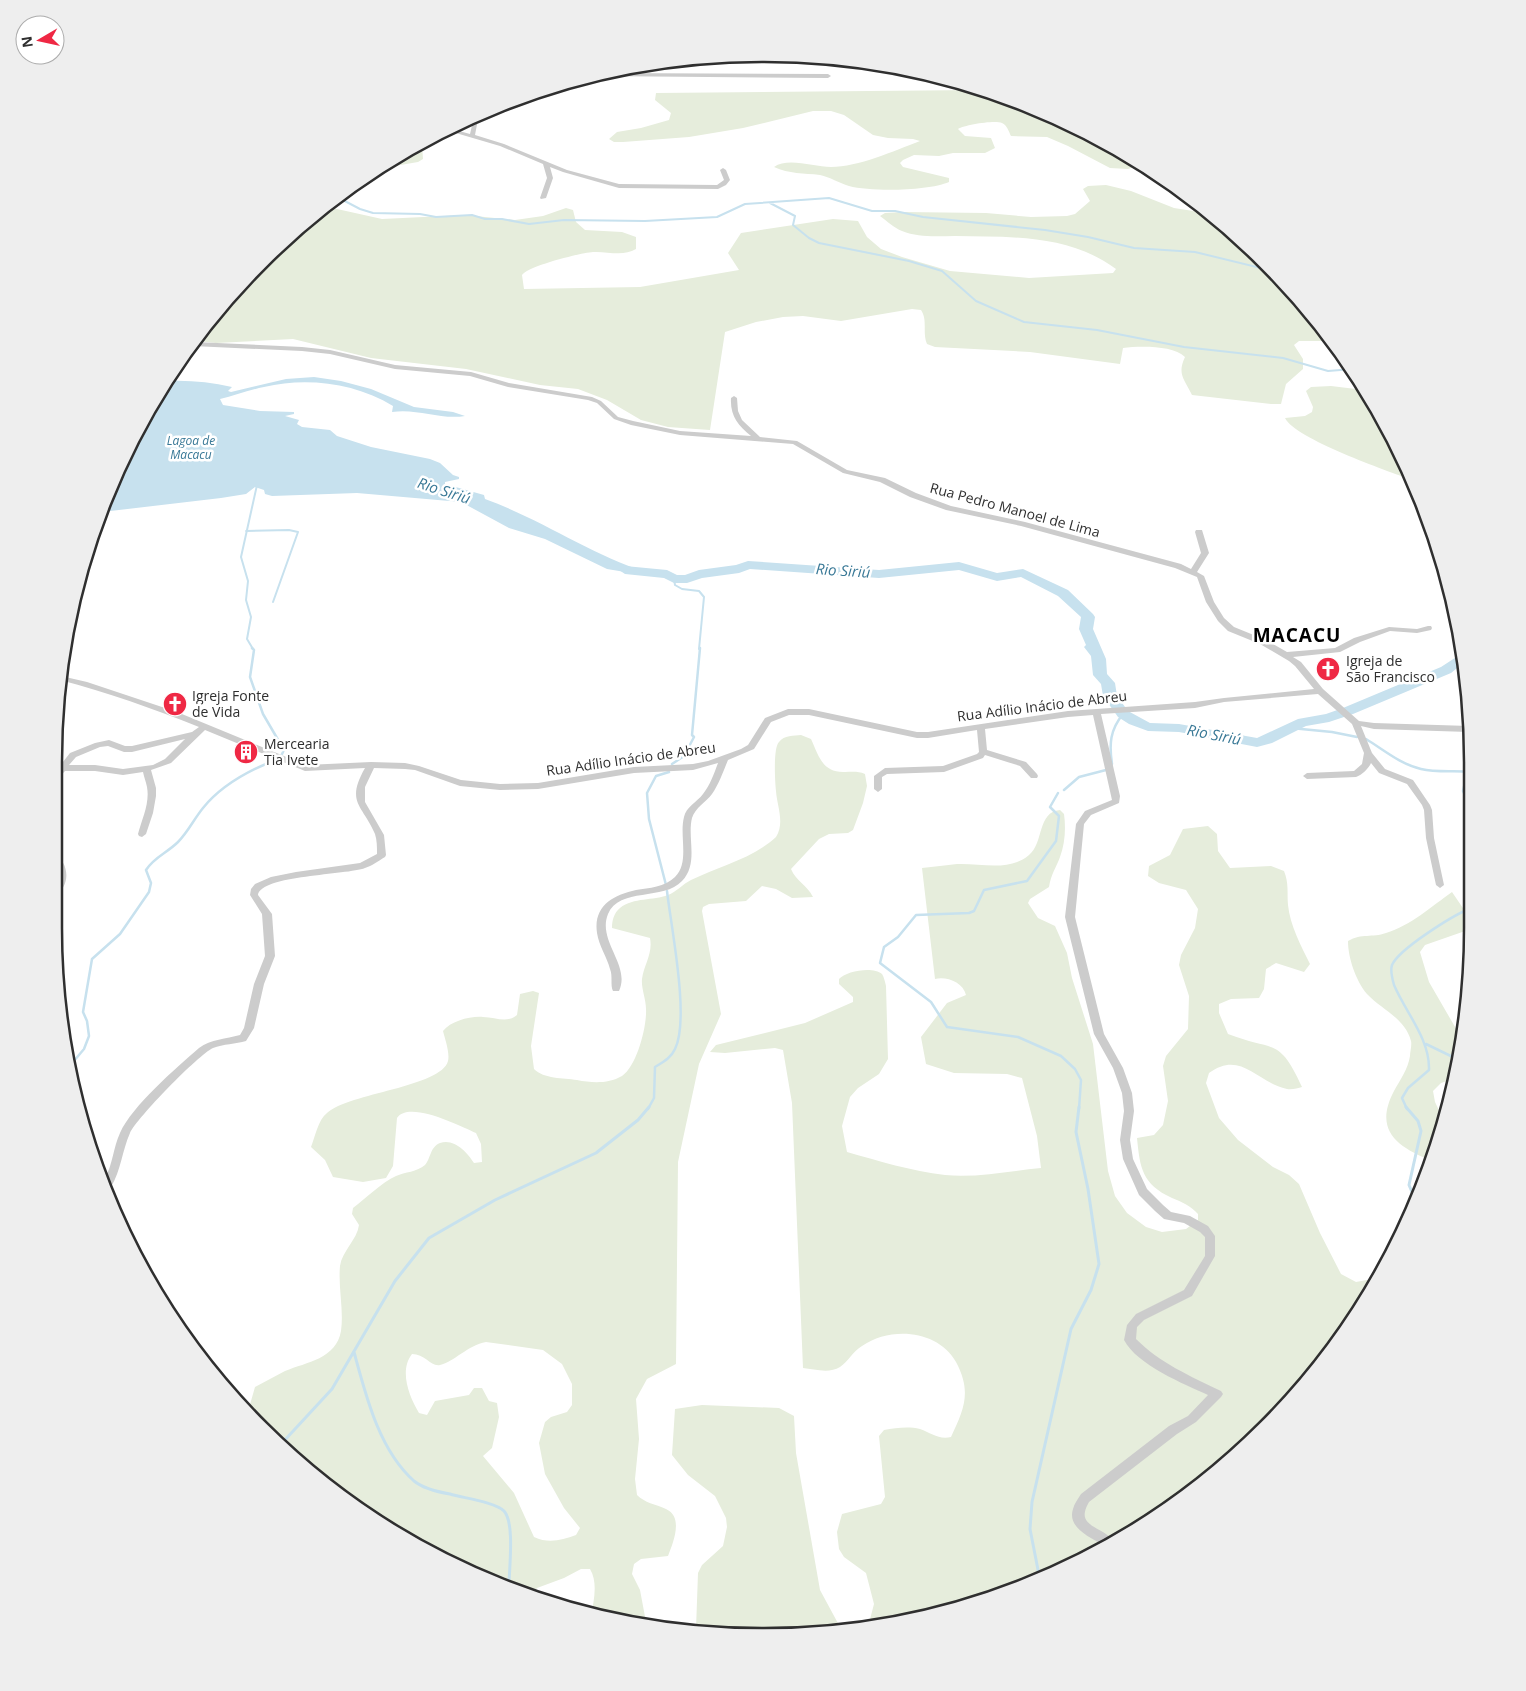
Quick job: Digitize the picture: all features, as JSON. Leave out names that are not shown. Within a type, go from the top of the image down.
[{"type":"street","points":[[631,75],[828,76]]},
{"type":"street","points":[[473,135],[475,125]]},
{"type":"street","points":[[460,132],[533,156],[546,164],[607,184],[630,187],[718,187],[727,180],[724,170]]},
{"type":"street","points":[[543,198],[550,178],[546,164]]},
{"type":"street","name":"Rua Pedro Manoel de Lima","points":[[202,344],[330,352],[395,367],[471,374],[508,385],[590,398],[599,402],[616,418],[630,423],[680,433],[789,441],[800,444],[831,466],[845,472],[882,480],[913,495],[949,508],[1022,524],[1158,559],[1193,572]]},
{"type":"street","points":[[734,398],[734,414],[742,426],[757,438]]},
{"type":"street","points":[[1199,532],[1205,552],[1193,572],[1200,576],[1210,602],[1221,619],[1231,628],[1264,642],[1298,664],[1320,691],[1356,723],[1368,753],[1382,771],[1410,782],[1419,798],[1426,805],[1430,838],[1440,885]]},
{"type":"street","points":[[1285,655],[1337,650],[1357,640],[1389,630],[1417,631],[1428,628]]},
{"type":"street","name":"Rua Adílio Inácio de Abreu","points":[[67,680],[150,705],[304,768],[371,764],[416,768],[447,780],[500,787],[538,786],[634,770],[693,767],[724,759],[750,746],[768,720],[788,712],[809,712],[917,735],[1096,712],[1195,705],[1224,700],[1320,691]]},
{"type":"street","points":[[1096,712],[1116,801],[1088,814],[1080,824],[1070,917],[1098,1034],[1118,1068],[1127,1093],[1129,1111],[1125,1140],[1128,1159],[1135,1178],[1143,1192],[1168,1216],[1186,1219],[1204,1229],[1210,1236],[1210,1256],[1188,1294],[1140,1317],[1132,1325],[1130,1340],[1142,1354],[1160,1367],[1216,1394],[1192,1419],[1173,1430],[1085,1498],[1078,1510],[1078,1519],[1085,1528],[1104,1539]]},
{"type":"street","points":[[1356,723],[1382,726],[1463,729]]},
{"type":"street","points":[[62,768],[95,768],[123,772],[147,768],[168,761],[204,727]]},
{"type":"street","points":[[878,789],[878,776],[885,771],[944,769],[977,758],[983,752],[981,728]]},
{"type":"street","points":[[62,768],[73,755],[98,745],[109,743],[124,749],[132,749],[195,734]]},
{"type":"street","points":[[983,752],[1023,764],[1034,776]]},
{"type":"street","points":[[1307,776],[1356,774],[1366,764],[1368,753]]},
{"type":"street","points":[[616,989],[618,979],[602,937],[600,926],[605,911],[613,902],[624,896],[669,886],[679,879],[684,872],[686,863],[688,817],[714,784],[724,759]]},
{"type":"street","points":[[110,1180],[113,1176],[121,1141],[128,1126],[145,1105],[208,1046],[243,1038],[249,1028],[259,984],[270,956],[267,914],[254,895],[254,891],[258,886],[271,880],[296,875],[362,866],[382,855],[380,834],[361,802],[361,782],[371,764]]},
{"type":"street","points":[[142,834],[150,810],[152,792],[147,778],[147,768]]},
{"type":"street","points":[[62,872],[64,876],[62,885]]},
{"type":"green space","points":[[957,90],[1031,116],[1073,135],[1132,168],[1110,168],[1047,137],[1011,136],[1004,124],[998,122],[958,129],[965,136],[991,138],[995,148],[985,153],[953,153],[939,156],[914,155],[900,163],[903,167],[949,178],[949,182],[940,185],[900,190],[859,188],[820,175],[791,172],[774,167],[786,163],[801,163],[824,167],[842,166],[876,158],[920,141],[873,135],[844,115],[831,111],[813,111],[743,128],[689,137],[623,142],[614,142],[609,139],[617,132],[669,120],[671,113],[655,100],[656,93]]},
{"type":"green space","points":[[422,151],[423,159],[418,162],[398,165]]},
{"type":"green space","points":[[1106,185],[1131,191],[1174,208],[1194,211],[1225,236],[1290,301],[1322,341],[1299,341],[1294,345],[1303,359],[1303,369],[1286,384],[1281,404],[1192,395],[1182,372],[1185,357],[1173,350],[1164,348],[1123,348],[1120,364],[1030,352],[935,347],[927,344],[924,318],[921,310],[912,309],[841,321],[803,316],[783,317],[756,322],[725,332],[710,430],[668,427],[641,420],[607,400],[578,389],[540,385],[466,369],[371,358],[293,339],[216,343],[204,342],[236,301],[268,268],[301,236],[335,209],[382,219],[465,215],[515,220],[543,216],[566,208],[573,210],[576,222],[585,230],[622,232],[636,237],[636,249],[626,253],[586,253],[526,271],[522,275],[524,289],[640,287],[739,270],[728,253],[741,233],[833,219],[858,221],[867,237],[881,249],[950,271],[1029,278],[1113,273],[1116,269],[1098,258],[1079,249],[1059,243],[1018,238],[915,235],[899,230],[880,216],[885,213],[903,212],[986,213],[1031,217],[1067,216],[1075,214],[1090,201],[1083,189],[1088,186]]},
{"type":"green space","points":[[1331,386],[1355,389],[1370,413],[1401,476],[1343,454],[1292,426],[1285,418],[1305,416],[1312,412],[1313,407],[1306,391],[1311,387]]},
{"type":"green space","points":[[801,735],[811,739],[827,767],[838,772],[865,774],[867,786],[853,830],[848,833],[829,834],[819,839],[791,869],[813,897],[792,898],[776,889],[762,886],[746,901],[709,904],[703,907],[702,911],[721,1014],[699,1064],[678,1162],[676,1364],[647,1379],[636,1399],[639,1439],[635,1479],[637,1495],[643,1500],[666,1509],[675,1518],[676,1524],[676,1531],[668,1556],[641,1559],[634,1564],[632,1574],[640,1590],[645,1618],[592,1607],[595,1586],[590,1569],[581,1569],[536,1590],[495,1575],[413,1535],[337,1484],[301,1455],[250,1404],[255,1387],[285,1371],[327,1354],[338,1340],[342,1323],[340,1266],[359,1225],[352,1214],[353,1208],[379,1186],[425,1165],[434,1147],[440,1143],[450,1142],[455,1144],[474,1163],[482,1162],[481,1144],[476,1133],[435,1116],[412,1112],[403,1113],[397,1118],[393,1166],[386,1178],[363,1182],[333,1177],[325,1160],[311,1147],[319,1124],[324,1116],[338,1106],[412,1084],[442,1070],[448,1061],[443,1031],[446,1027],[472,1017],[505,1020],[513,1018],[517,1015],[520,994],[533,991],[539,993],[531,1046],[534,1069],[543,1075],[554,1078],[588,1082],[606,1082],[622,1076],[632,1064],[643,1035],[646,1009],[642,979],[651,944],[650,938],[612,928],[615,914],[620,908],[631,902],[671,894],[691,880],[757,851],[776,837],[779,832],[780,814],[775,780],[776,751],[779,742],[786,737]],"holes":[[[486,1342],[543,1350],[562,1364],[572,1384],[572,1405],[567,1412],[551,1417],[545,1422],[539,1443],[545,1474],[564,1508],[580,1528],[576,1535],[555,1540],[545,1540],[534,1537],[514,1493],[483,1456],[492,1448],[499,1417],[497,1403],[489,1401],[482,1388],[474,1388],[469,1395],[435,1401],[427,1415],[419,1413],[409,1391],[406,1368],[412,1354],[440,1365],[451,1361],[473,1346]]]},
{"type":"green space","points":[[1060,810],[1064,814],[1063,847],[1049,887],[1030,899],[1028,903],[1038,918],[1055,926],[1067,953],[1072,978],[1093,1044],[1108,1171],[1115,1196],[1127,1213],[1146,1227],[1162,1232],[1186,1229],[1198,1220],[1198,1214],[1192,1209],[1162,1193],[1149,1181],[1141,1166],[1137,1138],[1154,1135],[1163,1125],[1168,1101],[1163,1066],[1166,1056],[1188,1029],[1189,996],[1179,965],[1181,955],[1195,928],[1198,909],[1186,890],[1159,883],[1148,876],[1149,866],[1170,855],[1183,829],[1208,826],[1217,834],[1218,851],[1230,868],[1271,866],[1284,871],[1291,920],[1310,964],[1304,972],[1276,963],[1266,969],[1264,989],[1259,998],[1231,999],[1219,1004],[1219,1013],[1228,1034],[1266,1045],[1281,1053],[1294,1071],[1302,1087],[1287,1089],[1240,1066],[1230,1065],[1220,1067],[1209,1073],[1206,1083],[1219,1118],[1238,1140],[1299,1184],[1320,1233],[1341,1274],[1356,1282],[1369,1280],[1319,1354],[1290,1390],[1225,1455],[1152,1510],[1113,1535],[1031,1575],[944,1605],[870,1620],[874,1604],[866,1573],[844,1557],[839,1549],[837,1532],[842,1514],[881,1504],[885,1497],[879,1436],[884,1430],[911,1428],[920,1429],[939,1437],[951,1437],[963,1409],[964,1382],[956,1362],[948,1351],[938,1343],[913,1334],[886,1336],[874,1340],[859,1348],[843,1365],[836,1369],[803,1368],[792,1103],[783,1050],[775,1048],[725,1053],[710,1052],[716,1045],[805,1023],[853,1002],[853,997],[839,984],[839,979],[842,976],[860,970],[878,972],[883,975],[886,986],[888,1059],[879,1074],[858,1088],[850,1097],[842,1126],[847,1152],[907,1168],[957,1176],[1041,1168],[1037,1136],[1022,1078],[1007,1074],[954,1073],[926,1064],[921,1037],[947,1003],[966,995],[958,983],[944,978],[935,979],[922,868],[957,864],[994,866],[1021,860],[1034,850],[1044,822],[1053,812]]},
{"type":"green space","points":[[1452,892],[1464,910],[1464,931],[1425,945],[1420,952],[1429,982],[1456,1029],[1446,1081],[1441,1083],[1433,1091],[1439,1111],[1424,1158],[1409,1150],[1392,1136],[1386,1117],[1388,1105],[1408,1065],[1411,1041],[1404,1026],[1373,1000],[1359,983],[1349,955],[1348,941],[1358,937],[1395,930]]},
{"type":"green space","points":[[702,1405],[779,1408],[794,1416],[796,1453],[820,1590],[839,1624],[763,1628],[696,1625],[698,1573],[702,1565],[723,1546],[727,1527],[726,1518],[715,1496],[688,1475],[672,1455],[675,1409]]},
{"type":"water","name":"Lagoa de Macacu","points":[[314,377],[341,381],[371,389],[414,407],[453,412],[465,416],[392,412],[393,406],[378,398],[347,387],[330,384],[280,384],[220,399],[223,405],[260,411],[294,412],[294,414],[285,416],[299,420],[297,424],[302,427],[330,430],[337,436],[371,447],[430,459],[440,463],[453,475],[459,477],[459,479],[445,482],[445,484],[484,495],[485,499],[526,516],[605,556],[646,572],[631,573],[607,569],[545,539],[509,528],[461,502],[357,493],[272,496],[265,494],[264,490],[255,487],[246,494],[110,511],[135,453],[156,413],[177,381],[191,381],[232,387],[228,391],[231,392],[286,379]]},
{"type":"waterway","points":[[345,201],[373,213],[420,214],[436,217],[472,215],[485,219],[502,219],[529,224],[564,220],[645,221],[717,217],[745,204],[829,198],[872,211],[895,211],[923,217],[1045,230],[1088,237],[1134,248],[1195,252],[1257,267]]},
{"type":"waterway","points":[[770,203],[795,216],[793,225],[809,238],[819,243],[909,261],[942,271],[976,301],[1024,322],[1097,330],[1184,347],[1283,358],[1328,371],[1342,370]]},
{"type":"waterway","points":[[247,531],[257,485]]},
{"type":"waterway","points":[[247,531],[289,530],[298,532],[273,602]]},
{"type":"waterway","points":[[247,531],[241,557],[248,581],[246,600],[251,617],[247,639],[253,649]]},
{"type":"waterway","name":"Rio Siriú","points":[[625,570],[667,574],[674,579],[687,579],[699,574],[739,569],[748,565],[879,574],[959,566],[997,577],[1006,574],[1023,573],[1063,593],[1088,617],[1086,629],[1093,646],[1091,647],[1099,659],[1100,675],[1108,683],[1110,696],[1123,714],[1148,727],[1179,728],[1257,743],[1303,722],[1329,718],[1348,711],[1446,670],[1456,662]]},
{"type":"waterway","points":[[674,579],[675,585],[682,589],[699,591],[704,597],[699,649]]},
{"type":"waterway","points":[[672,764],[684,756],[694,737],[692,735],[700,648]]},
{"type":"waterway","points":[[253,649],[250,677],[263,714],[284,750],[281,756]]},
{"type":"waterway","points":[[1112,764],[1113,732],[1123,714]]},
{"type":"waterway","points":[[1291,728],[1332,732],[1357,737]]},
{"type":"waterway","points":[[1366,739],[1413,767],[1434,771],[1464,772]]},
{"type":"waterway","points":[[75,1060],[84,1049],[89,1036],[87,1021],[83,1012],[92,959],[120,934],[149,892],[151,883],[146,870],[178,842],[203,808],[218,793],[244,775],[273,761]]},
{"type":"waterway","points":[[1064,790],[1079,777],[1106,770]]},
{"type":"waterway","points":[[666,885],[649,819],[647,793],[656,776],[669,772]]},
{"type":"waterway","points":[[1464,786],[1464,793]]},
{"type":"waterway","points":[[1058,793],[1050,807],[1059,816],[1056,841],[1027,881],[984,890],[974,911],[969,913],[916,915],[898,937],[884,947],[880,963],[931,1002],[947,1027],[1018,1037],[1061,1056],[1075,1069],[1081,1080],[1079,1109]]},
{"type":"waterway","points":[[648,1109],[654,1098],[655,1067],[666,1060],[675,1049],[681,1017],[678,972],[667,891]]},
{"type":"waterway","points":[[1406,1107],[1402,1098],[1408,1088],[1429,1070],[1428,1059],[1422,1037],[1394,985],[1391,972],[1392,965],[1415,942],[1464,912]]},
{"type":"waterway","points":[[1426,1044],[1452,1056]]},
{"type":"waterway","points":[[285,1440],[332,1389],[395,1281],[429,1238],[495,1200],[596,1153],[638,1120],[649,1107]]},
{"type":"waterway","points":[[1038,1572],[1030,1529],[1032,1502],[1071,1329],[1091,1290],[1099,1264],[1088,1189],[1076,1132],[1079,1107]]},
{"type":"waterway","points":[[1406,1107],[1418,1121],[1421,1131],[1409,1185],[1412,1191]]},
{"type":"waterway","points":[[354,1352],[375,1421],[392,1454],[414,1481],[427,1488],[494,1505],[504,1511],[509,1525],[510,1536],[509,1580]]},
{"type":"place","name":"Igreja de São Francisco","points":[[1328,669]]},
{"type":"place","name":"Igreja Fonte de Vida","points":[[175,704]]},
{"type":"place","name":"Mercearia Tia Ivete","points":[[246,752]]},
{"type":"district","name":"MACACU","points":[[1297,635]]}]
